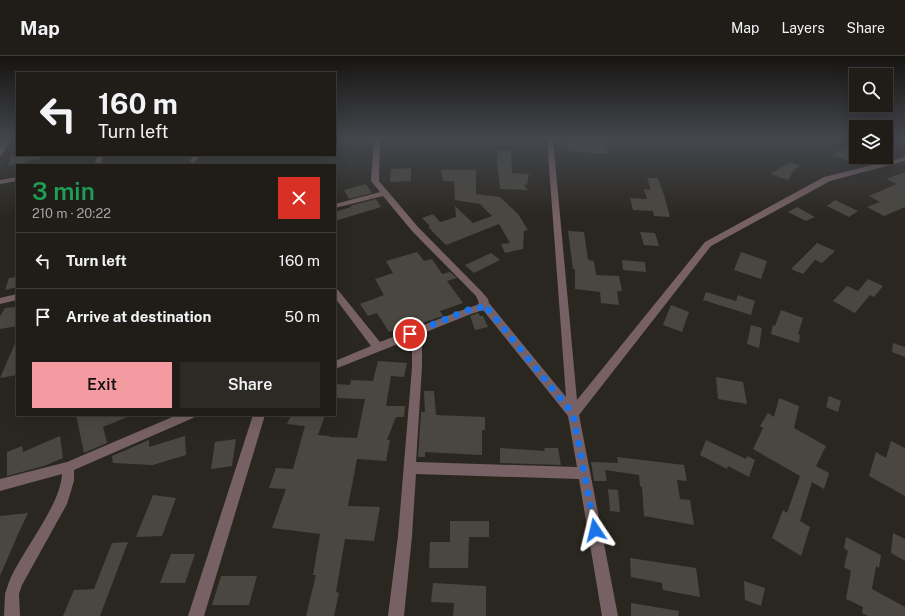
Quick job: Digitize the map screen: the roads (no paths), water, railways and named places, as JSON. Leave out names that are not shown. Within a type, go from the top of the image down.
[{"type":"street","points":[[376,165],[375,181],[384,193],[415,229],[479,294],[483,299],[484,304],[573,414]]},
{"type":"street","points":[[552,165],[573,414],[610,616]]},
{"type":"street","points":[[573,414],[708,244],[827,179],[881,165]]},
{"type":"street","points":[[0,182],[16,179]]},
{"type":"street","points":[[336,206],[384,193]]},
{"type":"street","points":[[336,293],[378,347]]},
{"type":"street","points":[[0,301],[16,297]]},
{"type":"street","points":[[336,364],[468,310],[480,308],[484,304]]},
{"type":"street","points":[[396,616],[405,536],[417,367],[417,348],[410,334]]},
{"type":"street","points":[[0,486],[68,467],[187,416]]},
{"type":"street","points":[[196,616],[259,416]]},
{"type":"street","points":[[12,616],[12,594],[16,582],[62,500],[68,481],[68,467]]},
{"type":"street","points":[[410,468],[584,474]]}]
